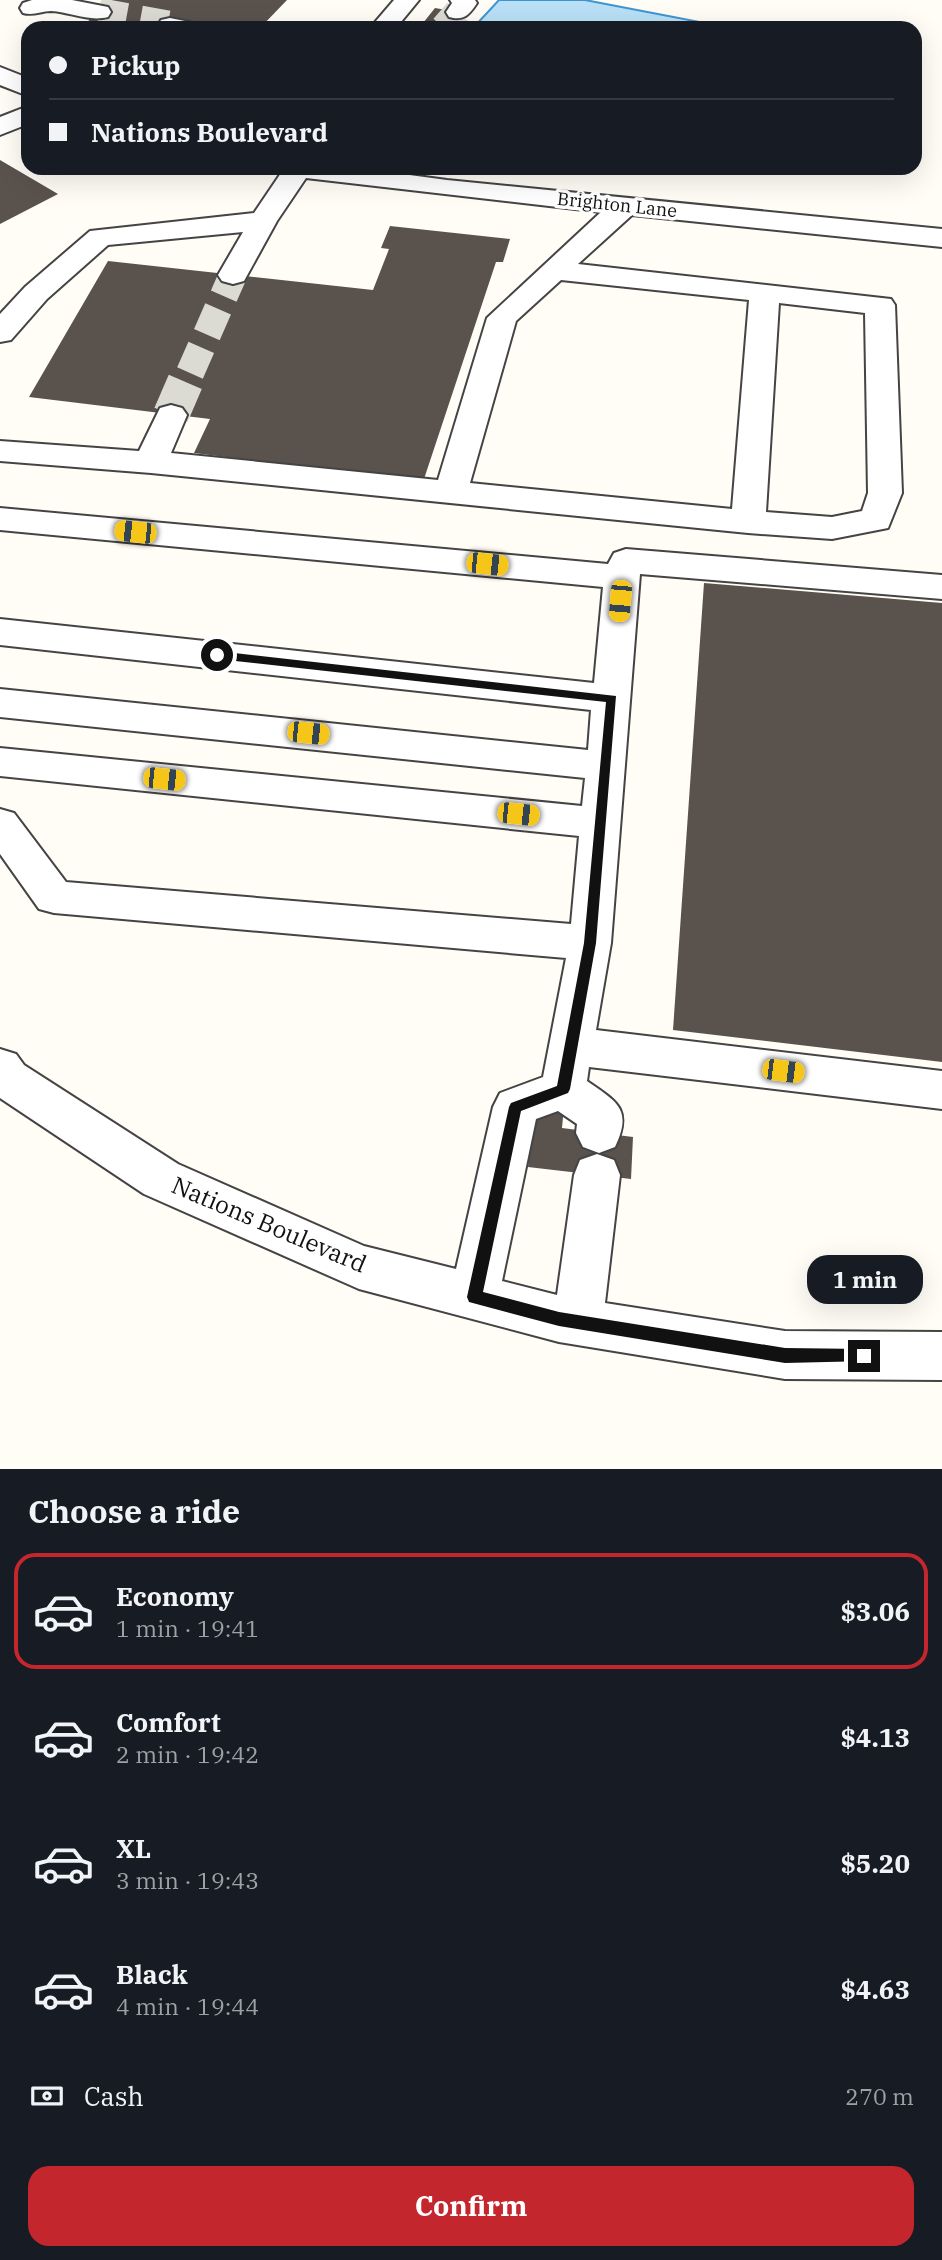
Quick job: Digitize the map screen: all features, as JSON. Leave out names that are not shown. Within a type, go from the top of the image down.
[{"type":"street","points":[[389,21],[407,0]]},
{"type":"street","points":[[21,4],[47,3],[99,12]]},
{"type":"street","points":[[21,4],[56,21]]},
{"type":"street","points":[[0,75],[21,85]]},
{"type":"street","points":[[0,127],[21,117]]},
{"type":"street","points":[[233,275],[291,175]]},
{"type":"street","name":"Brighton Lane","points":[[350,175],[942,238]]},
{"type":"street","points":[[451,492],[502,318],[626,205]]},
{"type":"street","points":[[0,332],[36,293],[100,237],[263,221]]},
{"type":"street","points":[[0,451],[151,462],[748,522],[832,528],[876,520],[885,493],[880,305],[556,271]]},
{"type":"street","points":[[748,522],[765,294]]},
{"type":"street","points":[[151,462],[171,415]]},
{"type":"street","points":[[0,519],[622,577]]},
{"type":"street","points":[[578,1322],[601,1116],[567,1068],[590,943],[622,577],[626,561],[942,587]]},
{"type":"street","points":[[0,632],[612,699]]},
{"type":"street","points":[[0,703],[606,766]]},
{"type":"street","points":[[0,762],[600,823]]},
{"type":"street","points":[[0,824],[54,897],[590,943]]},
{"type":"street","name":"Nations Boulevard","points":[[0,1068],[8,1079],[162,1179],[359,1267],[578,1322],[785,1356],[942,1356]]},
{"type":"street","points":[[474,1297],[516,1107],[567,1068],[942,1090]]},
{"type":"water","points":[[499,0],[585,0],[694,21],[480,21]]},
{"type":"building","points":[[112,0],[287,0],[267,21],[193,21],[177,18],[174,21],[88,21]]},
{"type":"building","points":[[435,8],[463,13],[457,21],[425,21]]},
{"type":"building","points":[[0,160],[21,172],[21,175],[58,194],[0,224]]},
{"type":"building","points":[[390,226],[510,239],[503,262],[496,262],[423,482],[194,453],[210,419],[29,397],[108,261],[373,290],[389,249],[381,248]]},
{"type":"building","points":[[704,583],[942,603],[942,1062],[673,1030]]},
{"type":"building","points":[[534,1104],[564,1106],[562,1128],[633,1137],[631,1179],[528,1167]]},
{"type":"tunnel","points":[[99,12],[148,21]]},
{"type":"tunnel","points":[[450,21],[458,12]]},
{"type":"tunnel","points":[[190,373],[233,275]]},
{"type":"tunnel","points":[[171,415],[190,371]]},
{"type":"route","points":[[217,655],[612,699],[590,943],[564,1089],[516,1107],[474,1297],[559,1319],[785,1356],[864,1356]]}]
